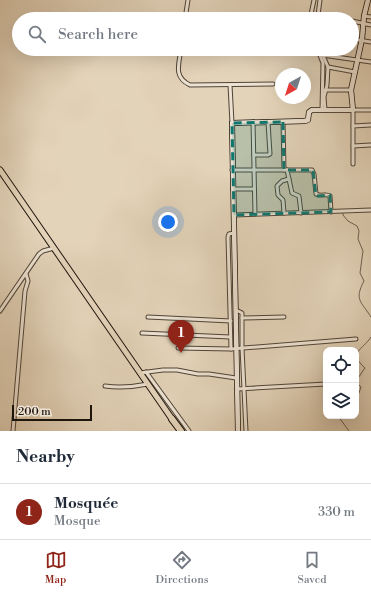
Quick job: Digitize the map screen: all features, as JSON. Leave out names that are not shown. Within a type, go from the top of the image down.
[{"type":"highway","points":[[172,420],[180,431]]},
{"type":"main road","points":[[0,170],[143,372],[148,384],[172,420]]},
{"type":"street","points":[[186,12],[188,0]]},
{"type":"street","points":[[311,12],[314,0]]},
{"type":"street","points":[[318,12],[320,0]]},
{"type":"street","points":[[359,50],[368,0]]},
{"type":"street","points":[[364,16],[371,16]]},
{"type":"street","points":[[359,23],[371,25]]},
{"type":"street","points":[[361,40],[371,42]]},
{"type":"street","points":[[180,56],[178,68],[181,79],[190,85],[273,84]]},
{"type":"street","points":[[321,56],[323,63],[323,110]]},
{"type":"street","points":[[322,56],[328,67],[323,110]]},
{"type":"street","points":[[329,56],[371,62]]},
{"type":"street","points":[[354,164],[351,90],[358,56]]},
{"type":"street","points":[[328,67],[355,72]]},
{"type":"street","points":[[230,84],[236,310],[244,390],[246,431]]},
{"type":"street","points":[[325,90],[351,90]]},
{"type":"street","points":[[232,123],[305,121],[308,120],[308,113],[311,111],[371,110]]},
{"type":"street","points":[[253,122],[255,214]]},
{"type":"street","points":[[254,155],[270,154],[268,122]]},
{"type":"street","points":[[283,122],[286,170],[292,193],[299,196],[301,213]]},
{"type":"street","points":[[353,126],[371,125]]},
{"type":"street","points":[[353,146],[371,145]]},
{"type":"street","points":[[232,170],[313,170],[316,194],[318,196],[330,196],[331,212]]},
{"type":"street","points":[[284,213],[283,200],[278,195],[277,186],[282,181],[289,179]]},
{"type":"street","points":[[233,189],[254,189]]},
{"type":"street","points":[[234,215],[371,210]]},
{"type":"street","points":[[231,349],[228,237],[229,234],[234,233]]},
{"type":"street","points":[[0,311],[41,252],[54,248]]},
{"type":"street","points":[[13,431],[25,291],[28,281],[26,274]]},
{"type":"street","points":[[236,310],[242,312],[236,378],[238,431]]},
{"type":"street","points":[[148,317],[231,321]]},
{"type":"street","points":[[242,318],[284,317]]},
{"type":"street","points":[[142,333],[230,337]]},
{"type":"street","points":[[178,348],[231,349],[356,339]]},
{"type":"street","points":[[143,372],[177,370],[236,378]]},
{"type":"street","points":[[143,372],[189,431]]},
{"type":"street","points":[[105,386],[128,387],[148,384]]},
{"type":"street","points":[[237,390],[323,384]]},
{"type":"highlighted area","points":[[283,122],[284,170],[313,170],[316,196],[330,195],[331,212],[234,215],[232,123]]},
{"type":"waterway","points":[[343,213],[348,221],[357,226],[359,231],[358,239],[363,251],[360,273],[364,281],[359,292],[359,297],[371,317]]},
{"type":"waterway","points":[[359,350],[371,337]]},
{"type":"waterway","points":[[359,361],[365,368],[359,377]]},
{"type":"waterway","points":[[359,385],[361,387],[359,393]]},
{"type":"waterway","points":[[340,419],[349,431]]},
{"type":"place","name":"Mosquée","points":[[181,353]]}]
